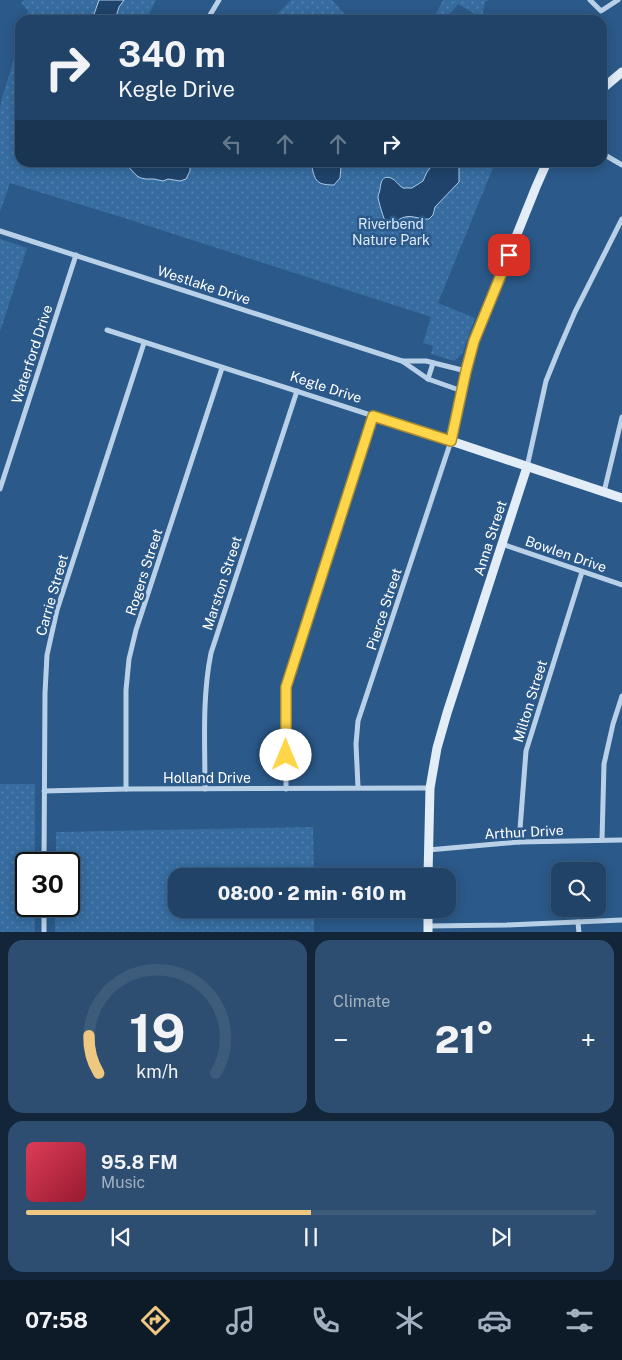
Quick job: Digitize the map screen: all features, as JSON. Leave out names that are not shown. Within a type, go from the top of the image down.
[{"type":"street","points":[[210,15],[219,0]]},
{"type":"street","points":[[590,0],[601,11],[618,0]]},
{"type":"street","points":[[607,85],[622,72]]},
{"type":"street","points":[[607,157],[622,165]]},
{"type":"street","points":[[451,441],[474,341],[545,167]]},
{"type":"street","name":"Anna Street","points":[[428,868],[430,788],[437,748],[527,467],[546,381],[575,312],[622,220]]},
{"type":"street","name":"Westlake Drive","points":[[0,230],[402,361],[428,379],[462,391]]},
{"type":"street","name":"Waterford Drive","points":[[0,489],[76,256]]},
{"type":"street","name":"Kegle Drive","points":[[107,330],[622,498]]},
{"type":"street","name":"Carrie Street","points":[[44,852],[46,672],[53,626],[144,342]]},
{"type":"street","name":"Westlake Drive","points":[[402,361],[426,361],[466,371]]},
{"type":"street","points":[[428,379],[433,363]]},
{"type":"street","name":"Rogers Street","points":[[126,789],[126,690],[129,659],[136,630],[222,368]]},
{"type":"street","name":"Marston Street","points":[[205,789],[206,682],[211,653],[297,391]]},
{"type":"street","points":[[286,789],[286,687],[373,416]]},
{"type":"street","points":[[604,492],[622,416]]},
{"type":"street","name":"Pierce Street","points":[[358,787],[356,744],[358,721],[451,441]]},
{"type":"street","name":"Bowlen Drive","points":[[502,544],[622,585]]},
{"type":"street","name":"Milton Street","points":[[519,842],[526,751],[582,572]]},
{"type":"street","points":[[602,840],[604,764],[613,724],[622,696]]},
{"type":"street","name":"Holland Drive","points":[[44,791],[358,787],[430,788]]},
{"type":"street","name":"Arthur Drive","points":[[427,850],[519,842],[622,840]]},
{"type":"street","points":[[44,917],[44,932]]},
{"type":"street","points":[[428,929],[622,920]]},
{"type":"street","points":[[578,922],[579,932]]},
{"type":"street","points":[[507,925],[507,932]]},
{"type":"green space","points":[[24,0],[156,0],[148,15],[27,15],[28,11],[21,3]]},
{"type":"green space","points":[[291,0],[332,0],[346,15],[276,15]]},
{"type":"green space","points":[[443,0],[488,0],[485,2],[483,15],[477,15],[458,4],[449,15],[435,15]]},
{"type":"green space","name":"Riverbend Nature Park","points":[[15,55],[15,167],[493,167],[438,303],[475,318],[462,354],[454,361],[431,354],[433,346],[423,343],[431,317],[124,218],[10,183],[0,212],[0,109]]},
{"type":"green space","points":[[0,239],[27,248],[0,332]]},
{"type":"green space","points":[[0,784],[35,784],[35,852],[15,852],[15,917],[35,917],[35,932],[0,932]]},
{"type":"green space","points":[[313,827],[314,868],[168,868],[168,918],[314,918],[314,932],[55,932],[55,917],[80,917],[80,852],[56,852],[56,832]]},
{"type":"shaded area","points":[[99,0],[124,0],[117,15],[94,15]]},
{"type":"shaded area","points":[[129,167],[190,167],[186,179],[180,181],[168,179],[163,181],[137,176]]},
{"type":"shaded area","points":[[312,167],[341,167],[340,178],[334,185],[323,184],[316,180]]},
{"type":"shaded area","points":[[431,167],[459,167],[459,182],[435,207],[433,215],[429,219],[408,217],[386,223],[378,197],[383,180],[388,177],[403,188],[412,188],[423,181]]},
{"type":"route","points":[[286,755],[286,687],[373,416],[451,441],[474,341],[509,255]]}]
